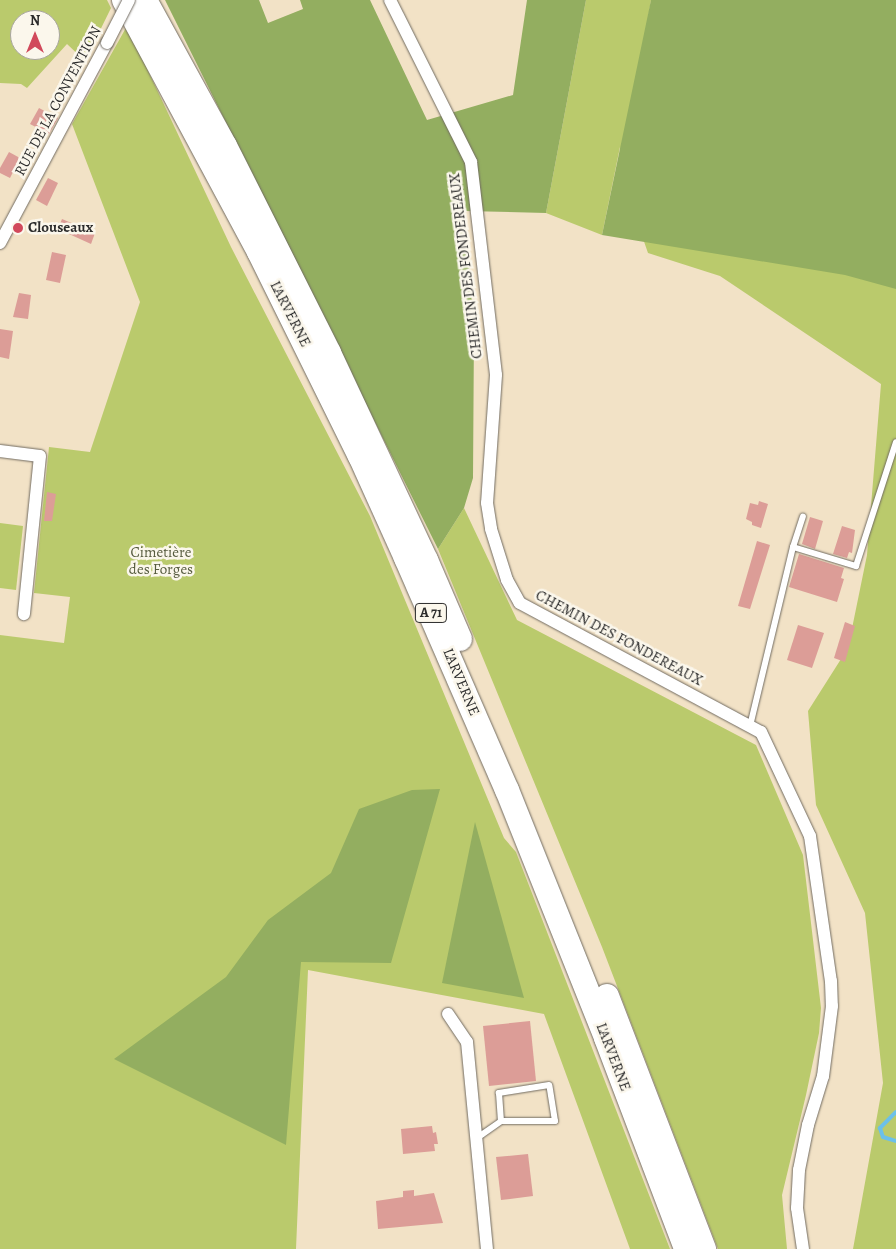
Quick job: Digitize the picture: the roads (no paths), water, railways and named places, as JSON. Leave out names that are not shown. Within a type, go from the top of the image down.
[{"type":"highway","name":"L'ARVERNE","points":[[124,0],[264,260],[360,456],[406,558],[507,790],[606,1038],[686,1249]]},
{"type":"highway","name":"L'ARVERNE","points":[[145,0],[272,236],[329,352],[426,560],[522,783],[620,1029],[704,1249]]},
{"type":"street","name":"RUE DE LA CONVENTION","points":[[0,243],[129,0]]},
{"type":"street","name":"CHEMIN DES FONDEREAUX","points":[[390,0],[470,162],[496,375],[487,503],[491,529],[507,580],[520,603],[761,732],[810,836],[831,981],[830,1037],[823,1076],[808,1124],[799,1170],[796,1208],[803,1249]]},
{"type":"street","points":[[0,451],[40,456],[24,614]]},
{"type":"street","points":[[448,1014],[467,1042],[487,1249]]},
{"type":"lane","points":[[793,547],[856,566],[896,442]]},
{"type":"lane","points":[[750,726],[793,547],[803,517]]},
{"type":"lane","points":[[476,1138],[501,1121],[555,1121],[550,1085],[499,1093],[501,1121]]},
{"type":"waterway","points":[[896,1112],[880,1128],[883,1137],[896,1141]]},
{"type":"place","name":"Clouseaux","points":[[18,228]]},
{"type":"park label","name":"Cimetière des Forges","points":[[161,560]]}]
